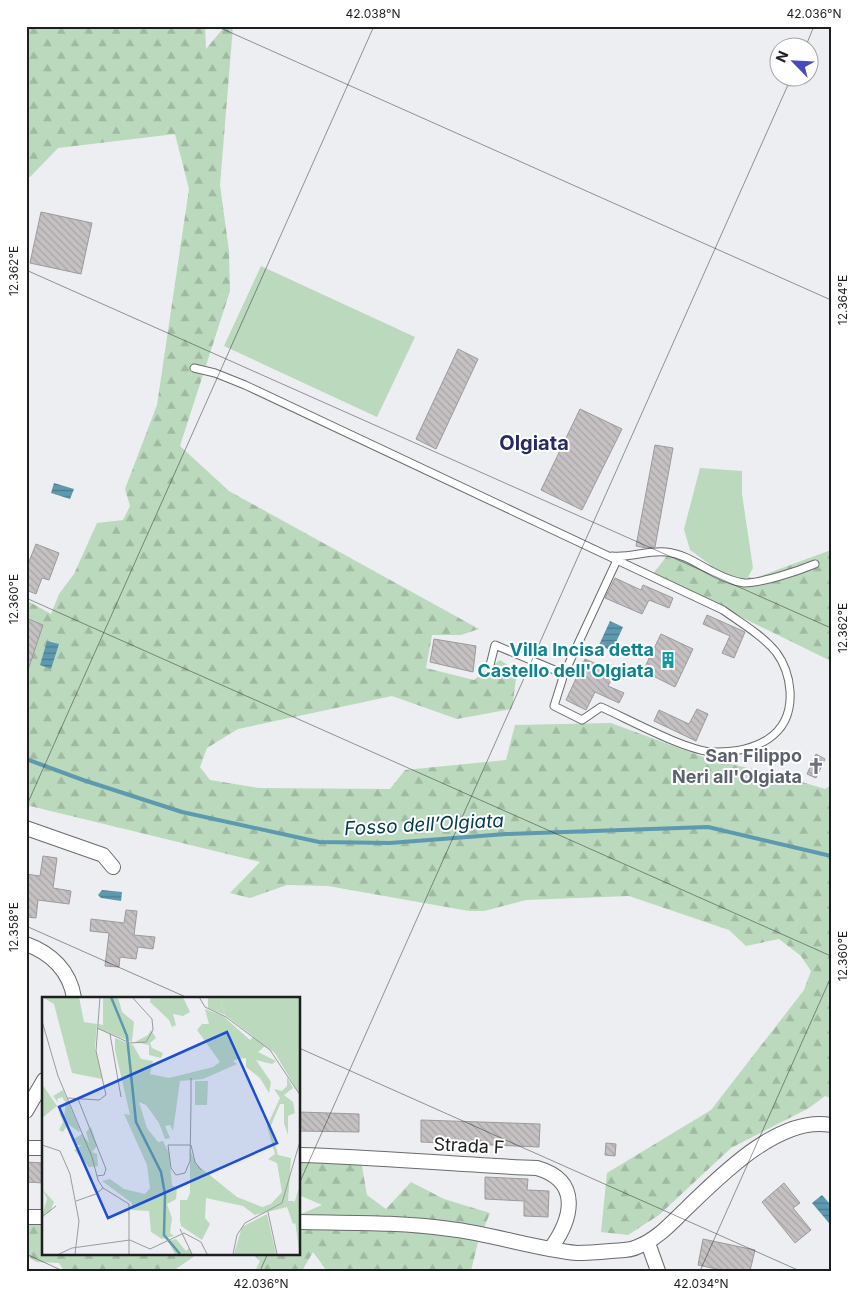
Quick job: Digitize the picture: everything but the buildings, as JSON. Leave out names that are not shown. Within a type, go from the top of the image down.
[{"type":"street","points":[[26,828],[103,855],[113,867]]},
{"type":"street","points":[[26,944],[48,954],[59,965],[68,978],[74,997]]},
{"type":"street","points":[[26,1111],[42,1083]]},
{"type":"street","points":[[300,1222],[384,1224],[451,1229],[584,1253],[628,1250],[648,1243],[661,1233],[733,1165],[763,1143],[791,1130],[803,1127],[821,1124],[831,1126]]},
{"type":"street","points":[[26,1148],[42,1148]]},
{"type":"street","name":"Strada F","points":[[300,1155],[537,1168],[544,1170],[554,1175],[562,1184],[569,1200],[569,1210],[564,1227],[551,1248]]},
{"type":"street","points":[[26,1217],[42,1217]]},
{"type":"street","points":[[648,1243],[658,1271]]},
{"type":"lane","points":[[194,368],[215,373],[245,385],[607,555],[723,610],[759,636],[776,653],[789,674],[791,704],[785,723],[773,737],[747,749],[712,752],[687,745],[601,707],[582,720],[554,706],[564,674],[617,560]]},
{"type":"lane","points":[[607,555],[621,557],[665,552],[681,556],[715,573],[743,583],[759,581],[814,564]]},
{"type":"lane","points":[[490,665],[495,645],[564,674]]},
{"type":"green space","points":[[26,26],[205,26],[206,49],[225,26],[233,26],[220,185],[229,251],[230,291],[180,446],[229,491],[479,629],[461,635],[432,635],[426,668],[474,680],[500,660],[517,671],[512,709],[457,719],[392,696],[238,729],[207,748],[200,767],[210,780],[259,788],[390,789],[405,770],[506,760],[515,725],[611,723],[706,758],[789,778],[825,789],[831,785],[831,1098],[825,1096],[809,1108],[731,1148],[659,1215],[628,1235],[601,1232],[607,1173],[711,1110],[804,990],[811,971],[801,956],[779,939],[746,946],[729,930],[629,896],[526,900],[484,911],[469,911],[328,886],[287,885],[250,898],[230,893],[260,862],[26,805],[26,600],[51,614],[59,594],[74,574],[97,523],[123,520],[130,506],[125,489],[157,405],[189,189],[175,134],[58,148],[30,177],[26,177]]},
{"type":"green space","points":[[261,266],[415,337],[377,417],[224,346]]},
{"type":"green space","points":[[700,468],[742,471],[742,494],[753,568],[748,577],[743,580],[719,571],[690,550],[684,529]]},
{"type":"green space","points":[[831,550],[831,661],[653,574],[666,557],[694,563],[747,582],[748,577],[755,578]]},
{"type":"green space","points":[[300,1155],[361,1161],[367,1195],[386,1209],[411,1182],[444,1199],[490,1213],[478,1242],[471,1271],[327,1271],[313,1252],[302,1271],[255,1271],[260,1261],[253,1254],[300,1254],[300,1215],[322,1205],[300,1195]]},
{"type":"green space","points":[[26,1216],[42,1217],[42,1254],[198,1254],[173,1271],[64,1271],[59,1263],[36,1262],[26,1255]]},
{"type":"water","points":[[54,483],[74,489],[70,499],[51,493]]},
{"type":"water","points":[[610,621],[623,627],[612,651],[599,645]]},
{"type":"water","points":[[47,641],[59,644],[51,669],[40,665]]},
{"type":"water","points":[[102,890],[122,892],[121,901],[101,898],[98,895]]},
{"type":"water","points":[[822,1195],[831,1205],[831,1222],[829,1223],[812,1203]]},
{"type":"waterway","name":"Fosso dell’Olgiata","points":[[26,759],[83,780],[182,812],[319,842],[390,843],[506,834],[708,827],[831,856]]},
{"type":"place","name":"Villa Incisa detta Castello dell'Olgiata","points":[[668,660]]},
{"type":"place","name":"San Filippo Neri all'Olgiata","points":[[816,766]]},
{"type":"district","name":"Olgiata","points":[[534,443]]}]
